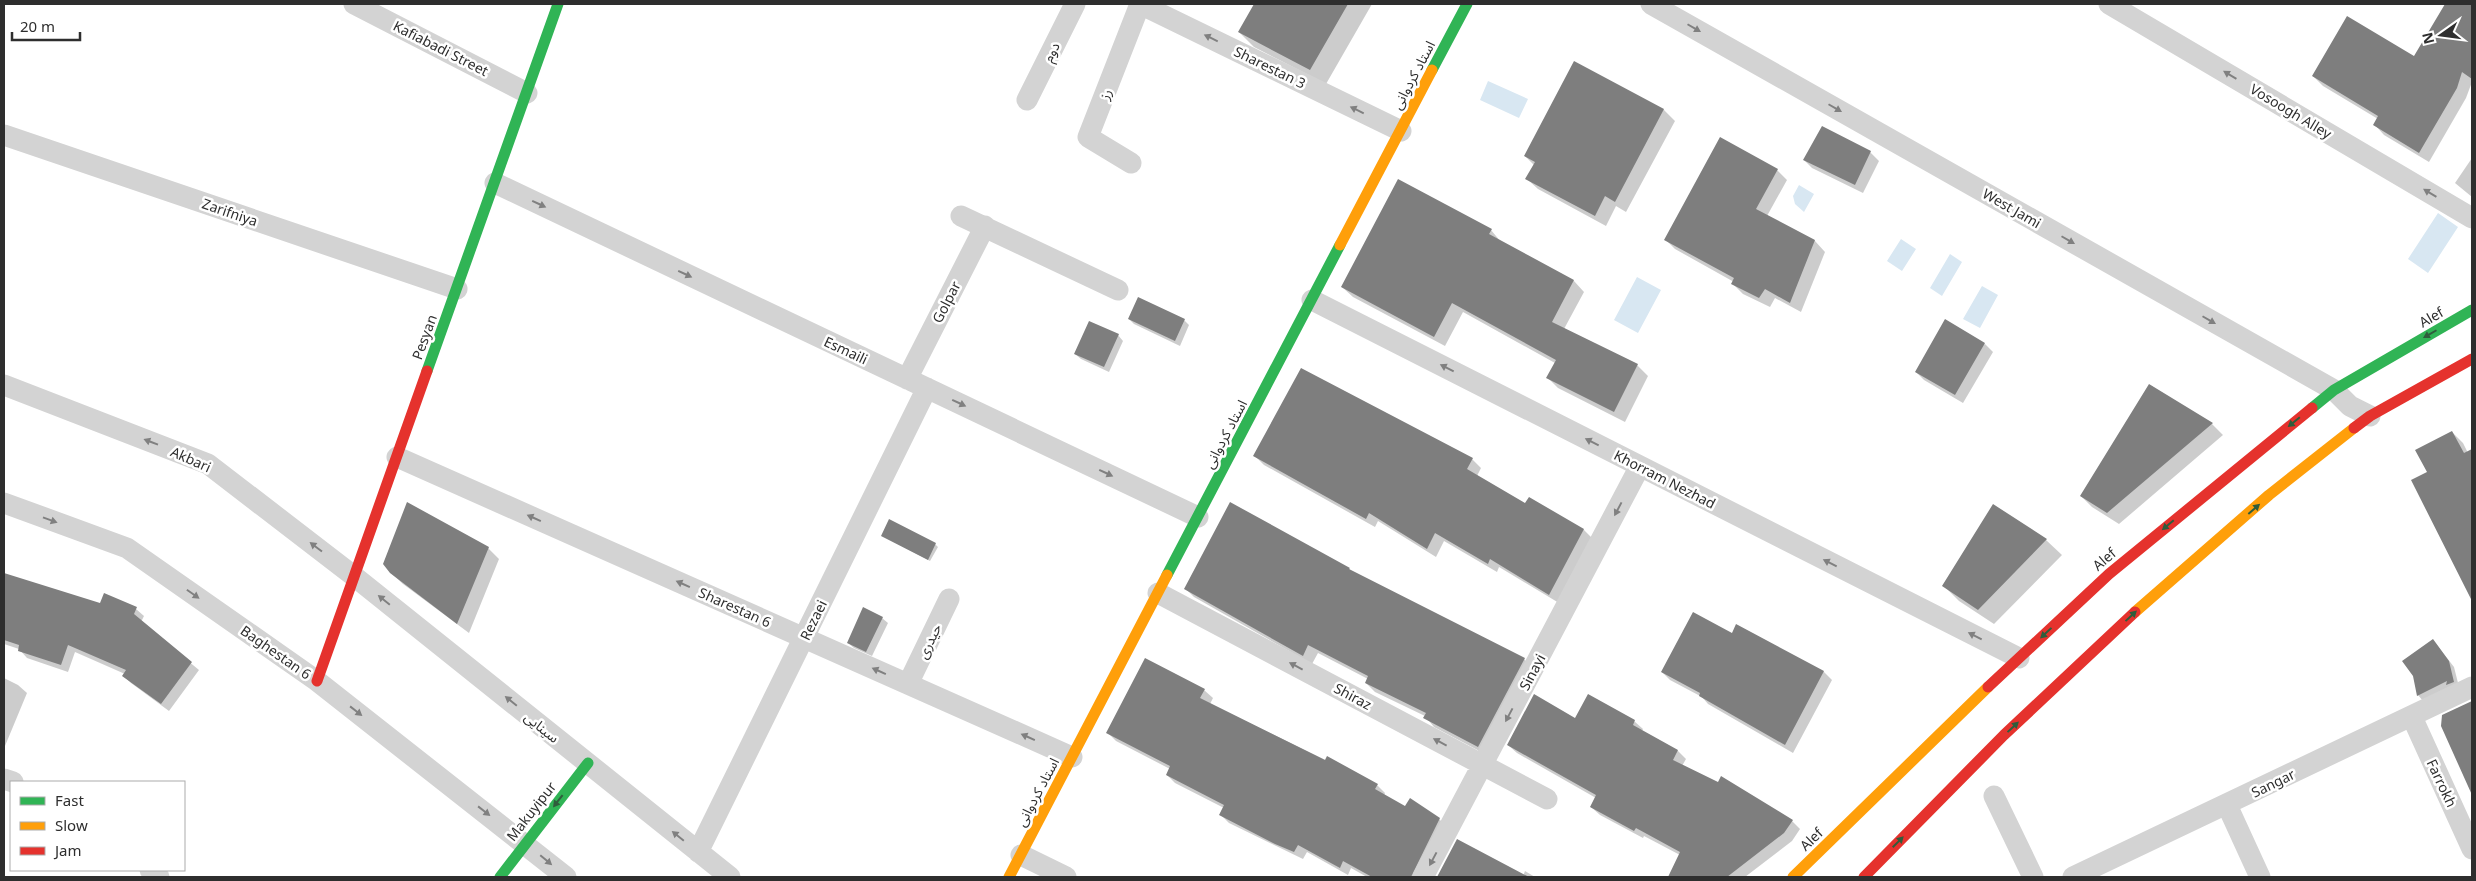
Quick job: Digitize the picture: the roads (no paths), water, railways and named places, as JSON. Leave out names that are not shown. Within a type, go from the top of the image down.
[{"type":"street","name":"Kafiabadi Street","points":[[354,4],[527,93]]},
{"type":"street","name":"Pesyan","points":[[318,680],[558,4]]},
{"type":"street","name":"دوم","points":[[1027,100],[1075,4]]},
{"type":"street","name":"Sharestan 3","points":[[1140,4],[1401,131]]},
{"type":"street","name":"رز","points":[[1131,163],[1088,137],[1140,4]]},
{"type":"street","name":"استاد کردوانی","points":[[1009,877],[1468,4]]},
{"type":"street","name":"West Jami","points":[[1651,4],[2334,390],[2350,406],[2370,416]]},
{"type":"street","name":"Vosoogh Alley","points":[[2109,4],[2472,218]]},
{"type":"street","name":"Zarifniya","points":[[4,136],[457,290]]},
{"type":"street","name":"Esmaili","points":[[495,183],[1198,517]]},
{"type":"street","points":[[961,216],[1118,290]]},
{"type":"street","name":"Golpar","points":[[907,379],[985,226]]},
{"type":"street","name":"Khorram Nezhad","points":[[1312,300],[2018,658]]},
{"type":"street","name":"Alef","points":[[1793,877],[2018,658],[2108,574],[2334,390],[2472,310]]},
{"type":"street","points":[[1864,877],[2004,735],[2139,609],[2269,496],[2370,416],[2472,359]]},
{"type":"street","name":"Akbari","points":[[4,385],[208,464],[355,577]]},
{"type":"street","name":"Rezaei","points":[[698,852],[927,388]]},
{"type":"street","name":"Sharestan 6","points":[[397,457],[1072,757]]},
{"type":"street","name":"Sinayi","points":[[1423,877],[1640,466]]},
{"type":"street","name":"Baghestan 6","points":[[4,503],[126,548],[318,680],[525,842],[566,877]]},
{"type":"street","name":"سینایی","points":[[355,577],[730,877]]},
{"type":"street","name":"Shiraz","points":[[1158,593],[1547,799]]},
{"type":"street","name":"حیدری","points":[[908,684],[949,599]]},
{"type":"street","name":"Sangar","points":[[2073,877],[2472,687]]},
{"type":"street","name":"Farrokh","points":[[2412,717],[2472,850]]},
{"type":"street","name":"Makuyipur","points":[[500,877],[525,842],[588,763]]},
{"type":"street","points":[[1994,796],[2033,877]]},
{"type":"street","points":[[2227,805],[2260,877]]},
{"type":"street","points":[[1021,855],[1066,877]]}]
